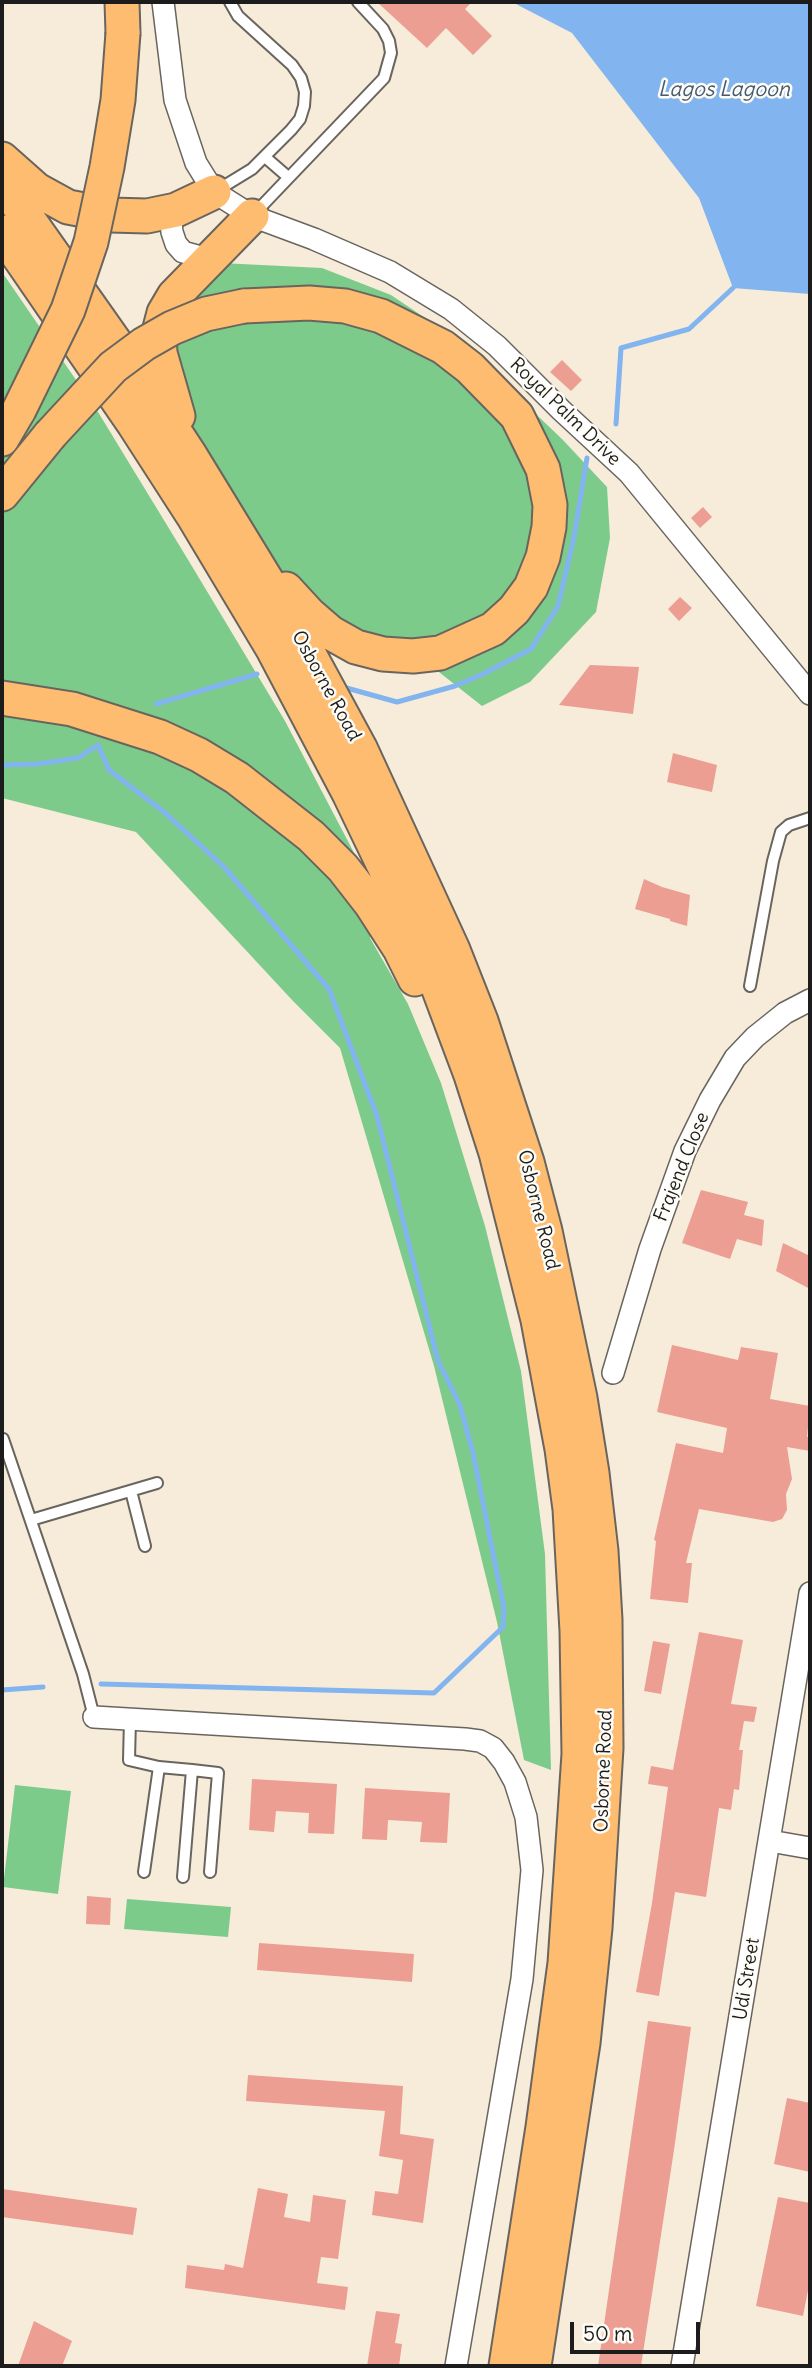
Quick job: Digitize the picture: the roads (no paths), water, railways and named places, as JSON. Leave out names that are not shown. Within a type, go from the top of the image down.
[{"type":"main road","points":[[2,439],[68,310],[91,242],[118,100],[122,17]]},
{"type":"main road","points":[[2,159],[37,190],[68,207],[110,215],[147,216],[176,210],[214,192]]},
{"type":"main road","name":"Osborne Road","points":[[2,182],[131,365],[190,455],[289,617],[360,748],[472,997],[527,1162],[564,1314],[584,1423],[601,1551],[606,1722],[604,1811],[583,2043],[534,2366]]},
{"type":"main road","points":[[190,455],[165,376],[159,332],[164,313],[174,296],[252,216]]},
{"type":"main road","name":"Osborne Road","points":[[2,232],[156,459],[273,649],[388,872],[423,947],[471,1075],[496,1153],[538,1320],[562,1449],[570,1509],[577,1631],[579,1754],[565,1963],[506,2366]]},
{"type":"main road","points":[[2,494],[50,435],[113,367],[144,344],[172,328],[206,314],[244,306],[309,303],[345,306],[381,316],[443,347],[479,376],[517,416],[543,469],[550,505],[543,557],[531,587],[514,610],[493,629],[440,653],[413,656],[383,654],[356,647],[339,638],[309,614],[243,540]]},
{"type":"main road","points":[[2,698],[72,709],[160,737],[199,755],[237,778],[311,836],[343,868],[371,904],[400,949],[438,1029],[471,1075]]},
{"type":"street","points":[[163,2],[170,67],[181,122],[196,163],[214,192],[252,216]]},
{"type":"street","points":[[176,210],[171,222],[172,232],[176,244],[183,252],[201,257],[216,253]]},
{"type":"street","name":"Royal Palm Drive","points":[[252,216],[390,272],[450,309],[497,346],[561,411],[629,473],[810,694]]},
{"type":"street","name":"Frajend Close","points":[[613,1373],[650,1249],[685,1151],[710,1100],[735,1058],[755,1037],[785,1013],[810,1000]]},
{"type":"street","name":"Udi Street","points":[[682,2366],[810,1599]]},
{"type":"street","points":[[94,1717],[480,1741],[493,1748],[504,1762],[515,1782],[526,1817],[532,1870],[522,1979],[456,2366]]},
{"type":"street","points":[[770,1841],[810,1848]]},
{"type":"lane","points":[[214,192],[237,180],[265,157],[300,119],[304,106],[305,92],[301,78],[292,65],[238,16],[230,2]]},
{"type":"lane","points":[[252,216],[384,78],[391,53],[389,41],[383,29],[358,2]]},
{"type":"lane","points":[[265,157],[288,177]]},
{"type":"lane","points":[[750,986],[773,861],[781,832],[789,825],[810,818]]},
{"type":"lane","points":[[2,1439],[83,1674],[94,1717]]},
{"type":"lane","points":[[31,1520],[157,1483]]},
{"type":"lane","points":[[131,1491],[145,1546]]},
{"type":"lane","points":[[130,1719],[129,1760],[159,1767],[218,1773],[210,1872]]},
{"type":"lane","points":[[144,1872],[159,1767]]},
{"type":"lane","points":[[184,1877],[192,1770]]},
{"type":"water","name":"Lagos Lagoon","points":[[512,2],[810,2],[810,294],[733,288],[699,198],[572,33]]},
{"type":"waterway","points":[[616,424],[621,348],[689,329],[733,288]]},
{"type":"waterway","points":[[343,687],[397,702],[455,686],[531,649],[558,606],[574,537],[587,458]]},
{"type":"waterway","points":[[156,704],[257,674]]},
{"type":"waterway","points":[[2,765],[37,764],[78,758],[98,745],[109,770],[164,812],[224,867],[329,989],[377,1116],[438,1361],[460,1405],[473,1453],[504,1608],[503,1627],[434,1693],[101,1684]]},
{"type":"waterway","points":[[2,1690],[43,1687]]}]
